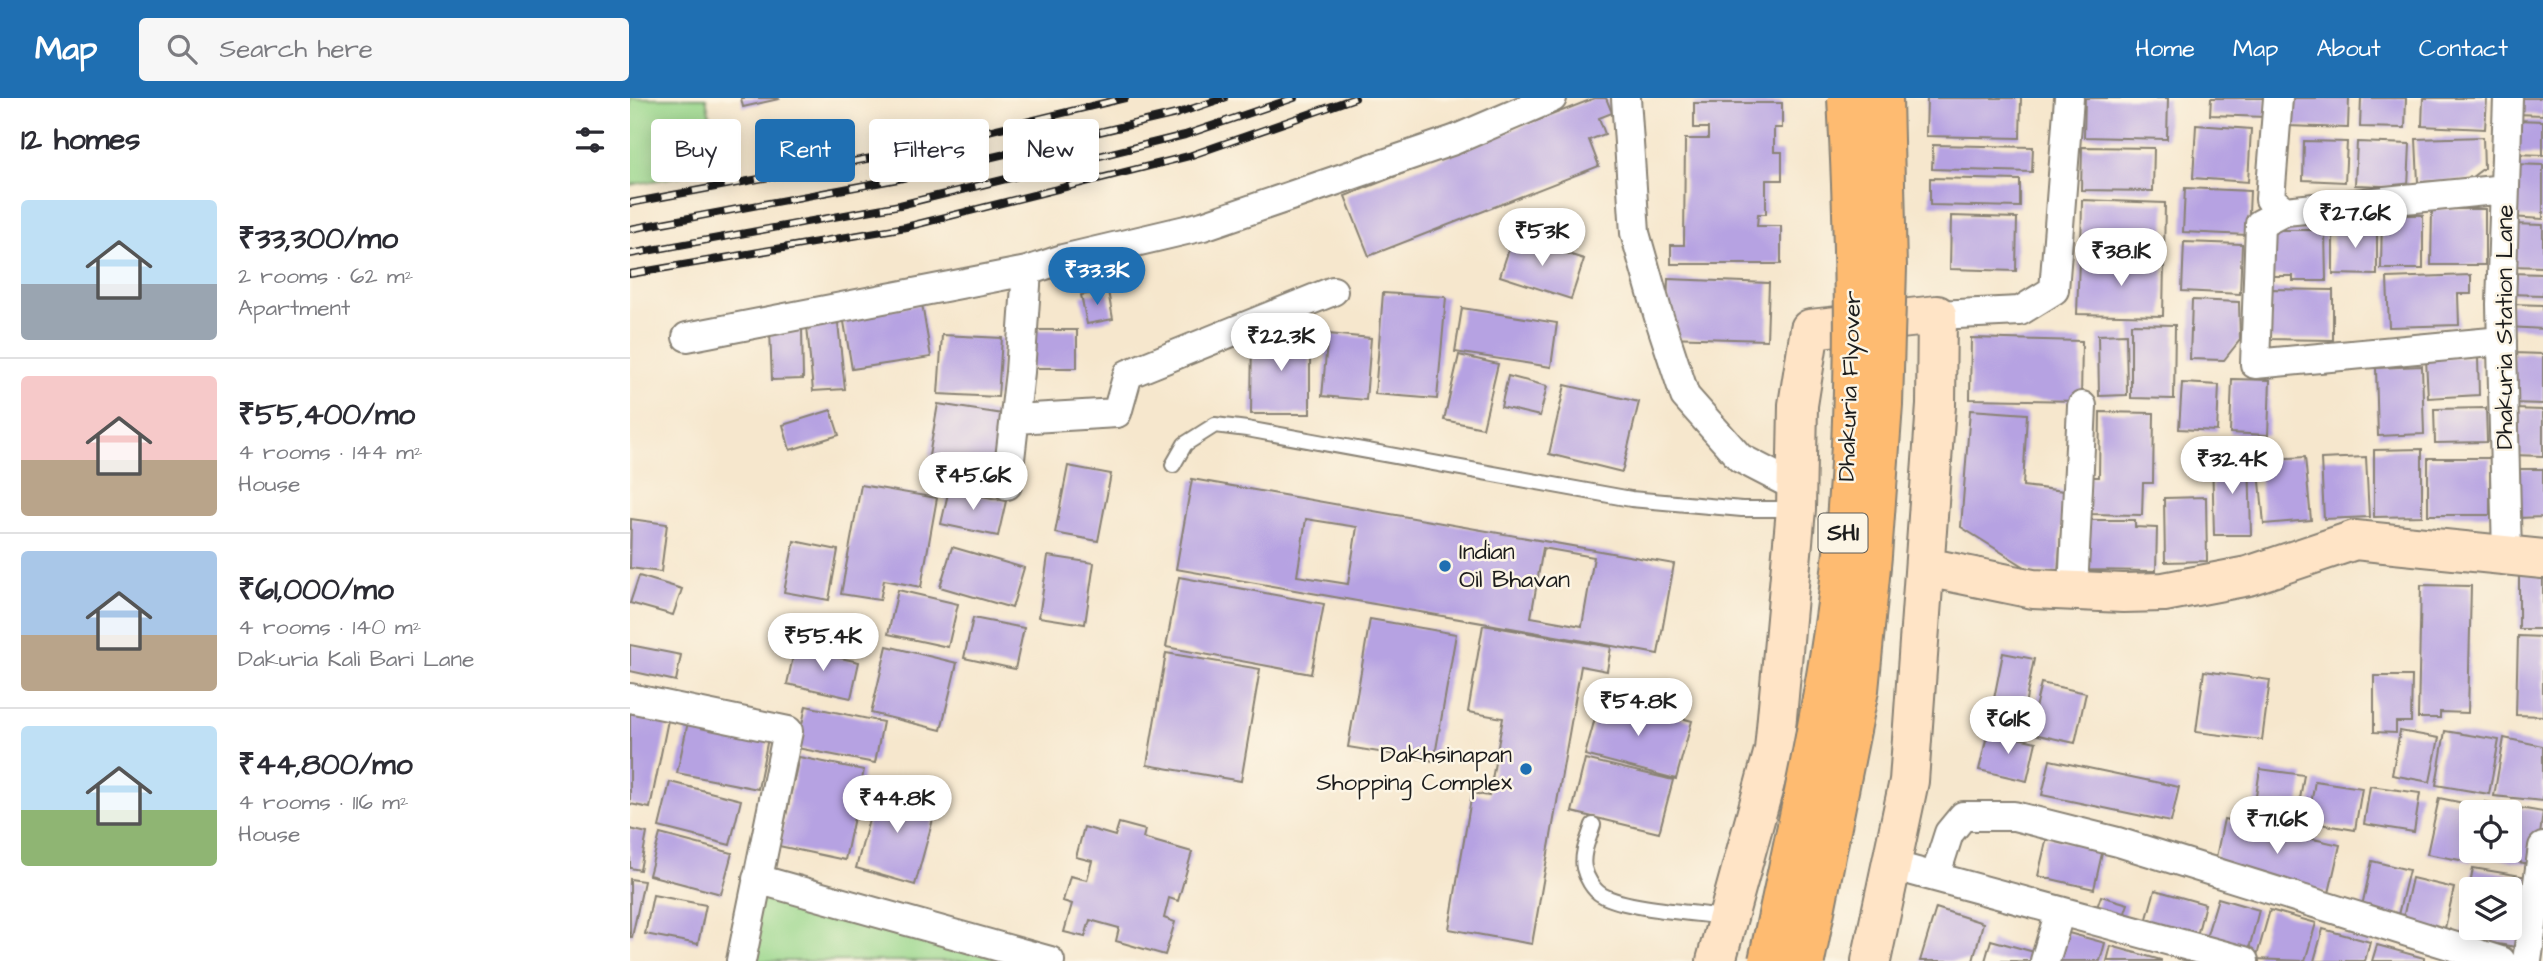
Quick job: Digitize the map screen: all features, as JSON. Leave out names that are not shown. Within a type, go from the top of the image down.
[{"type":"main road","name":"Dhakuria Flyover","points":[[1768,961],[1794,845],[1838,596],[1854,388],[1853,200],[1847,98]]},
{"type":"main road","name":"Dhakuria Flyover","points":[[1805,961],[1859,690],[1872,556],[1883,405],[1887,268],[1883,98]]},
{"type":"street","points":[[687,337],[1027,271],[1063,259],[1203,226],[1454,140],[1552,98]]},
{"type":"street","points":[[1626,98],[1635,233],[1685,396],[1740,458],[1796,498]]},
{"type":"street","points":[[1716,961],[1774,750],[1796,498],[1798,405],[1810,328],[1937,315],[2020,311],[2054,290],[2069,98]]},
{"type":"street","points":[[2278,98],[2270,199],[2285,211]]},
{"type":"street","name":"Dhakuria Station Lane","points":[[2508,98],[2502,341],[2525,557]]},
{"type":"street","points":[[2502,341],[2255,364],[2260,224],[2285,211],[2505,189]]},
{"type":"street","points":[[1007,485],[1027,271]]},
{"type":"street","points":[[1015,419],[1117,413],[1128,374],[1333,290]]},
{"type":"street","points":[[1871,961],[1909,781],[1936,405],[1937,315]]},
{"type":"street","points":[[2073,590],[2082,406]]},
{"type":"street","points":[[1926,567],[2033,589],[2123,593],[2176,589],[2249,576],[2355,540],[2525,557]]},
{"type":"street","points":[[630,698],[788,731],[741,961]]},
{"type":"street","points":[[1935,877],[1949,833],[1963,816],[2014,816],[2118,842],[2501,961]]},
{"type":"street","points":[[2527,961],[2543,847]]},
{"type":"street","points":[[1891,864],[2060,911],[2182,953],[2244,961]]},
{"type":"street","points":[[757,879],[1050,961]]},
{"type":"street","points":[[2045,961],[2060,911]]},
{"type":"lane","points":[[1172,465],[1185,444],[1215,425],[1631,499],[1742,509],[1773,507],[1796,498]]},
{"type":"lane","points":[[1593,825],[1584,856],[1584,867],[1593,887],[1602,895],[1631,904],[1728,917]]},
{"type":"green space","points":[[630,98],[706,98],[710,119],[651,119],[651,181],[630,185]]},
{"type":"green space","points":[[760,887],[1023,961],[746,961]]},
{"type":"building","points":[[741,98],[778,98],[779,99],[743,107]]},
{"type":"building","points":[[1595,98],[1606,98],[1612,113],[1599,118],[1605,134],[1589,140],[1599,166],[1369,256],[1345,196]]},
{"type":"building","points":[[1927,98],[2021,98],[2020,138],[1926,136]]},
{"type":"building","points":[[2085,98],[2168,98],[2167,139],[2084,137]]},
{"type":"building","points":[[2211,98],[2266,98],[2266,117],[2210,115]]},
{"type":"building","points":[[2288,98],[2349,98],[2348,128],[2287,126]]},
{"type":"building","points":[[2361,98],[2406,98],[2405,128],[2360,127]]},
{"type":"building","points":[[2423,98],[2487,98],[2485,129],[2422,126]]},
{"type":"building","points":[[2516,98],[2543,98],[2543,115],[2515,114]]},
{"type":"building","points":[[1694,103],[1782,103],[1782,128],[1774,128],[1774,152],[1782,152],[1782,180],[1766,180],[1766,214],[1758,214],[1757,226],[1781,226],[1781,264],[1671,264],[1671,245],[1684,245],[1685,139],[1708,139],[1708,128],[1694,128]]},
{"type":"building","points":[[2516,120],[2543,121],[2543,155],[2515,154]]},
{"type":"building","points":[[2196,125],[2251,129],[2248,182],[2193,178]]},
{"type":"building","points":[[2483,137],[2484,168],[2468,180],[2418,182],[2416,139]]},
{"type":"building","points":[[2304,141],[2347,142],[2345,182],[2303,180]]},
{"type":"building","points":[[2357,142],[2410,144],[2408,187],[2355,185]]},
{"type":"building","points":[[1933,145],[2033,147],[2032,172],[1932,169]]},
{"type":"building","points":[[2082,147],[2154,148],[2153,191],[2081,190]]},
{"type":"building","points":[[2512,164],[2543,165],[2543,219],[2510,217]]},
{"type":"building","points":[[1930,178],[2020,180],[2020,207],[1930,205]]},
{"type":"building","points":[[2185,188],[2250,191],[2248,235],[2183,232]]},
{"type":"building","points":[[2082,200],[2165,203],[2164,256],[2081,254]]},
{"type":"building","points":[[2432,209],[2485,209],[2485,265],[2431,265]]},
{"type":"building","points":[[2382,215],[2423,215],[2423,269],[2381,269]]},
{"type":"building","points":[[1951,216],[2017,218],[2016,271],[1950,269]]},
{"type":"building","points":[[2511,224],[2543,225],[2543,267],[2510,266]]},
{"type":"building","points":[[2333,226],[2377,226],[2377,275],[2333,274]]},
{"type":"building","points":[[2270,230],[2325,230],[2326,281],[2293,281],[2293,276],[2270,276]]},
{"type":"building","points":[[1513,237],[1584,259],[1571,299],[1500,276]]},
{"type":"building","points":[[2184,242],[2242,244],[2240,294],[2182,291]]},
{"type":"building","points":[[2079,259],[2164,262],[2163,316],[2077,314]]},
{"type":"building","points":[[2509,273],[2543,274],[2543,295],[2508,294]]},
{"type":"building","points":[[2471,275],[2471,294],[2458,294],[2459,325],[2389,327],[2387,278]]},
{"type":"building","points":[[1668,279],[1769,283],[1767,340],[1666,337]]},
{"type":"building","points":[[2270,289],[2333,290],[2333,340],[2270,339]]},
{"type":"building","points":[[1108,291],[1113,319],[1087,324],[1081,295]]},
{"type":"building","points":[[1383,293],[1446,297],[1437,399],[1375,394]]},
{"type":"building","points":[[2192,300],[2239,302],[2240,340],[2224,360],[2190,359]]},
{"type":"building","points":[[922,304],[931,357],[852,369],[843,316]]},
{"type":"building","points":[[2510,304],[2543,305],[2543,329],[2509,327]]},
{"type":"building","points":[[1462,308],[1557,323],[1551,367],[1455,352]]},
{"type":"building","points":[[838,323],[845,389],[813,391],[807,326]]},
{"type":"building","points":[[2131,324],[2175,325],[2174,399],[2131,398]]},
{"type":"building","points":[[802,329],[803,379],[772,380],[770,330]]},
{"type":"building","points":[[1029,330],[1077,330],[1077,368],[1030,368]]},
{"type":"building","points":[[1252,331],[1310,331],[1310,414],[1251,414]]},
{"type":"building","points":[[1328,334],[1371,338],[1366,400],[1322,396]]},
{"type":"building","points":[[2126,334],[2127,395],[2099,396],[2098,335]]},
{"type":"building","points":[[942,335],[1002,338],[998,397],[938,394]]},
{"type":"building","points":[[1971,338],[2082,341],[2081,401],[1970,399]]},
{"type":"building","points":[[2513,353],[2543,354],[2543,404],[2511,403]]},
{"type":"building","points":[[1459,355],[1498,364],[1483,428],[1444,420]]},
{"type":"building","points":[[2478,357],[2479,395],[2428,398],[2426,359]]},
{"type":"building","points":[[2422,366],[2424,434],[2378,436],[2376,368]]},
{"type":"building","points":[[1508,376],[1547,386],[1540,416],[1501,407]]},
{"type":"building","points":[[2232,379],[2270,380],[2268,435],[2230,433]]},
{"type":"building","points":[[2182,383],[2219,385],[2217,431],[2179,429]]},
{"type":"building","points":[[1565,385],[1639,402],[1622,472],[1549,454]]},
{"type":"building","points":[[938,404],[1003,414],[994,467],[929,456]]},
{"type":"building","points":[[2486,408],[2487,442],[2435,443],[2434,409]]},
{"type":"building","points":[[2514,409],[2543,410],[2543,456],[2512,455]]},
{"type":"building","points":[[831,410],[839,435],[790,450],[783,425]]},
{"type":"building","points":[[1970,410],[2027,414],[2023,486],[2064,491],[2058,573],[2033,572],[1961,527]]},
{"type":"building","points":[[2100,412],[2154,413],[2153,483],[2143,483],[2142,515],[2088,514],[2088,477],[2099,477]]},
{"type":"building","points":[[2422,449],[2422,516],[2374,517],[2374,450]]},
{"type":"building","points":[[2212,456],[2249,456],[2251,535],[2214,535]]},
{"type":"building","points":[[2305,457],[2311,520],[2264,524],[2258,460]]},
{"type":"building","points":[[2366,457],[2369,517],[2324,519],[2321,459]]},
{"type":"building","points":[[2428,458],[2490,458],[2490,515],[2428,515]]},
{"type":"building","points":[[1068,466],[1111,474],[1098,541],[1055,533]]},
{"type":"building","points":[[2515,469],[2543,469],[2543,517],[2516,518]]},
{"type":"building","name":"Indian Oil Bhavan","points":[[1192,479],[1674,564],[1658,654],[1176,569]],"holes":[[[1306,519],[1357,527],[1348,584],[1297,576]],[[1543,548],[1594,557],[1582,626],[1531,617]]]},
{"type":"building","points":[[861,485],[937,498],[921,587],[884,580],[880,600],[841,594]]},
{"type":"building","points":[[949,489],[1006,501],[998,536],[941,524]]},
{"type":"building","points":[[2206,497],[2207,561],[2165,562],[2164,498]]},
{"type":"building","points":[[631,519],[667,524],[661,572],[630,568]]},
{"type":"building","points":[[2087,520],[2135,520],[2135,527],[2157,528],[2156,571],[2086,570]]},
{"type":"building","points":[[794,541],[838,550],[829,600],[784,592]]},
{"type":"building","points":[[952,547],[1024,568],[1012,608],[940,587]]},
{"type":"building","points":[[1048,556],[1094,563],[1085,624],[1039,617]]},
{"type":"building","points":[[2519,573],[2543,573],[2543,629],[2519,629]]},
{"type":"building","points":[[639,576],[682,589],[673,615],[630,603]]},
{"type":"building","points":[[1179,577],[1324,604],[1311,674],[1166,647]]},
{"type":"building","points":[[2421,585],[2471,586],[2468,713],[2440,712],[2440,718],[2418,718]]},
{"type":"building","points":[[898,590],[958,604],[948,647],[888,634]]},
{"type":"building","points":[[973,618],[1024,628],[1015,669],[964,658]]},
{"type":"building","points":[[1370,619],[1456,634],[1434,761],[1348,747]]},
{"type":"building","points":[[1483,625],[1611,647],[1607,671],[1581,666],[1532,944],[1449,929],[1472,793],[1489,796],[1503,718],[1468,712]]},
{"type":"building","points":[[2518,636],[2543,637],[2543,716],[2516,715]]},
{"type":"building","points":[[630,645],[681,655],[676,681],[630,671]]},
{"type":"building","points":[[887,646],[957,663],[941,730],[871,713]]},
{"type":"building","points":[[795,648],[859,662],[851,698],[787,684]]},
{"type":"building","points":[[1166,653],[1260,669],[1241,781],[1147,765]]},
{"type":"building","points":[[2003,653],[2034,659],[2020,730],[1989,724]]},
{"type":"building","points":[[2204,671],[2270,680],[2262,740],[2196,732]]},
{"type":"building","points":[[2374,676],[2412,676],[2411,722],[2396,722],[2396,733],[2374,732]]},
{"type":"building","points":[[2041,683],[2086,693],[2075,743],[2029,733]]},
{"type":"building","points":[[1601,696],[1692,721],[1676,779],[1585,755]]},
{"type":"building","points":[[806,706],[883,722],[875,763],[797,748]]},
{"type":"building","points":[[630,713],[668,720],[650,808],[630,804]]},
{"type":"building","points":[[688,722],[768,738],[758,789],[677,773]]},
{"type":"building","points":[[1988,731],[2036,742],[2027,781],[1979,770]]},
{"type":"building","points":[[2400,731],[2439,738],[2430,782],[2392,775]]},
{"type":"building","points":[[2445,731],[2499,740],[2489,794],[2436,785]]},
{"type":"building","points":[[2504,738],[2543,746],[2543,801],[2494,796]]},
{"type":"building","points":[[799,757],[864,770],[845,860],[779,846]]},
{"type":"building","points":[[1585,759],[1673,780],[1659,833],[1572,812]]},
{"type":"building","points":[[2050,760],[2179,787],[2171,822],[2042,795]]},
{"type":"building","points":[[2260,769],[2304,775],[2297,817],[2254,810]]},
{"type":"building","points":[[2315,781],[2362,788],[2355,830],[2308,822]]},
{"type":"building","points":[[670,782],[741,800],[730,845],[659,827]]},
{"type":"building","points":[[878,786],[938,801],[915,885],[856,868]]},
{"type":"building","points":[[2370,786],[2420,793],[2414,832],[2364,824]]},
{"type":"building","points":[[2439,798],[2459,802],[2459,860],[2427,854]]},
{"type":"building","points":[[2522,808],[2543,812],[2536,865],[2522,863]]},
{"type":"building","points":[[2224,819],[2340,845],[2329,893],[2214,867]]},
{"type":"building","points":[[1119,823],[1145,830],[1143,838],[1192,852],[1178,901],[1169,898],[1164,918],[1175,922],[1165,955],[1116,941],[1119,928],[1090,920],[1085,937],[1064,932],[1072,904],[1063,901],[1070,876],[1087,880],[1092,861],[1076,857],[1084,827],[1115,836]]},
{"type":"building","points":[[630,829],[647,833],[640,870],[630,868]]},
{"type":"building","points":[[660,834],[732,853],[721,894],[649,875]]},
{"type":"building","points":[[2047,837],[2103,849],[2094,889],[2038,876]]},
{"type":"building","points":[[2372,861],[2409,870],[2396,923],[2360,915]]},
{"type":"building","points":[[2473,868],[2534,878],[2522,948],[2473,940],[2522,940],[2522,877],[2471,877]]},
{"type":"building","points":[[2412,878],[2454,888],[2443,937],[2401,927]]},
{"type":"building","points":[[630,879],[644,881],[632,937],[630,937]]},
{"type":"building","points":[[2155,890],[2205,904],[2197,936],[2146,922]]},
{"type":"building","points":[[653,895],[706,905],[698,944],[645,934]]},
{"type":"building","points":[[2101,896],[2128,904],[2121,924],[2094,916]]},
{"type":"building","points":[[2218,898],[2259,910],[2248,953],[2205,941]]},
{"type":"building","points":[[1936,908],[1983,923],[1973,961],[1920,961]]},
{"type":"building","points":[[2270,910],[2316,923],[2305,961],[2256,959]]},
{"type":"building","points":[[2323,929],[2370,942],[2365,961],[2314,961]]},
{"type":"building","points":[[2065,932],[2105,943],[2100,961],[2056,961]]},
{"type":"building","points":[[1991,940],[2034,952],[2031,961],[1985,961]]},
{"type":"building","points":[[2377,945],[2424,958],[2424,961],[2372,961]]},
{"type":"building","points":[[2111,946],[2161,960],[2161,961],[2107,961]]},
{"type":"railway","points":[[630,203],[893,154],[1125,98]]},
{"type":"railway","points":[[630,229],[898,179],[1176,114],[1224,98]]},
{"type":"railway","points":[[630,254],[900,205],[1185,135],[1294,98]]},
{"type":"railway","points":[[630,274],[906,227],[1189,156],[1355,98]]},
{"type":"place","name":"Indian Oil Bhavan","points":[[1445,566]]},
{"type":"place","name":"Dakhsinapan Shopping Complex","points":[[1526,769]]}]
